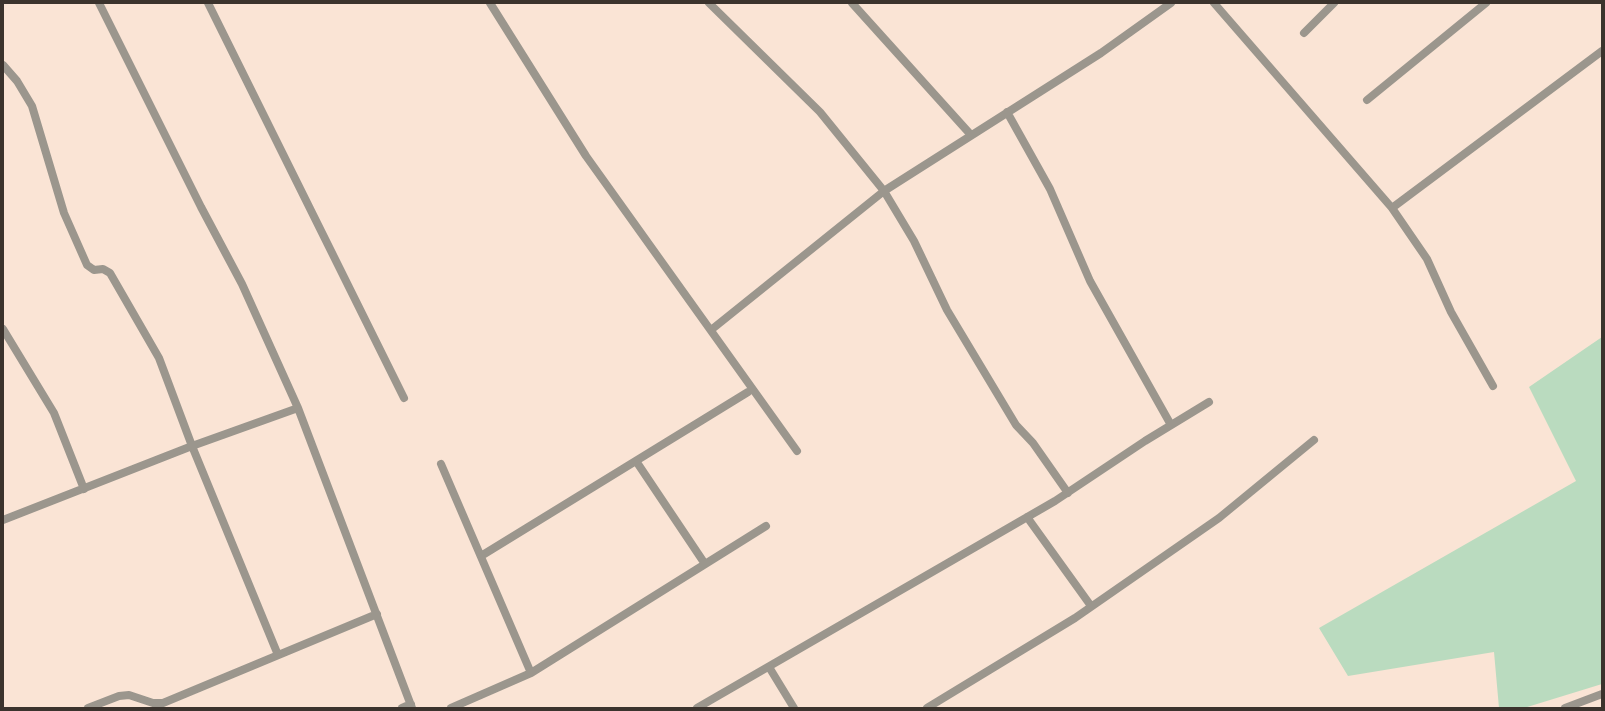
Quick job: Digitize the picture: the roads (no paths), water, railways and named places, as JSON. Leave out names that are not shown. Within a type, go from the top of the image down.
[{"type":"street","points":[[99,3],[201,207],[242,284],[298,408],[412,706],[402,708]]},
{"type":"street","points":[[208,3],[404,398]]},
{"type":"street","points":[[490,3],[586,156],[797,450]]},
{"type":"street","points":[[709,3],[820,112],[884,191],[914,241],[947,310],[1016,425],[1034,443],[1068,493]]},
{"type":"street","points":[[852,3],[971,135]]},
{"type":"street","points":[[711,330],[884,191],[1101,53],[1171,3]]},
{"type":"street","points":[[1214,3],[1392,208],[1427,259],[1451,312],[1493,386]]},
{"type":"street","points":[[1304,33],[1334,3]]},
{"type":"street","points":[[1367,100],[1486,3]]},
{"type":"street","points":[[1392,208],[1602,51]]},
{"type":"street","points":[[3,65],[17,81],[32,106],[64,213],[87,265],[94,270],[103,269],[110,273],[159,358],[192,446],[278,655]]},
{"type":"street","points":[[1007,112],[1050,189],[1090,282],[1171,425]]},
{"type":"street","points":[[3,329],[54,413],[84,489]]},
{"type":"street","points":[[481,556],[748,392]]},
{"type":"street","points":[[697,708],[1027,518],[1209,402]]},
{"type":"street","points":[[3,520],[192,446],[298,408]]},
{"type":"street","points":[[927,708],[1075,618],[1090,606],[1219,518],[1314,440]]},
{"type":"street","points":[[636,461],[705,564]]},
{"type":"street","points":[[441,464],[531,673]]},
{"type":"street","points":[[1027,518],[1090,606]]},
{"type":"street","points":[[452,708],[531,673],[766,526]]},
{"type":"street","points":[[88,708],[119,696],[128,695],[153,703],[163,703],[377,614]]},
{"type":"street","points":[[769,667],[794,708]]},
{"type":"street","points":[[1565,708],[1602,694]]}]
